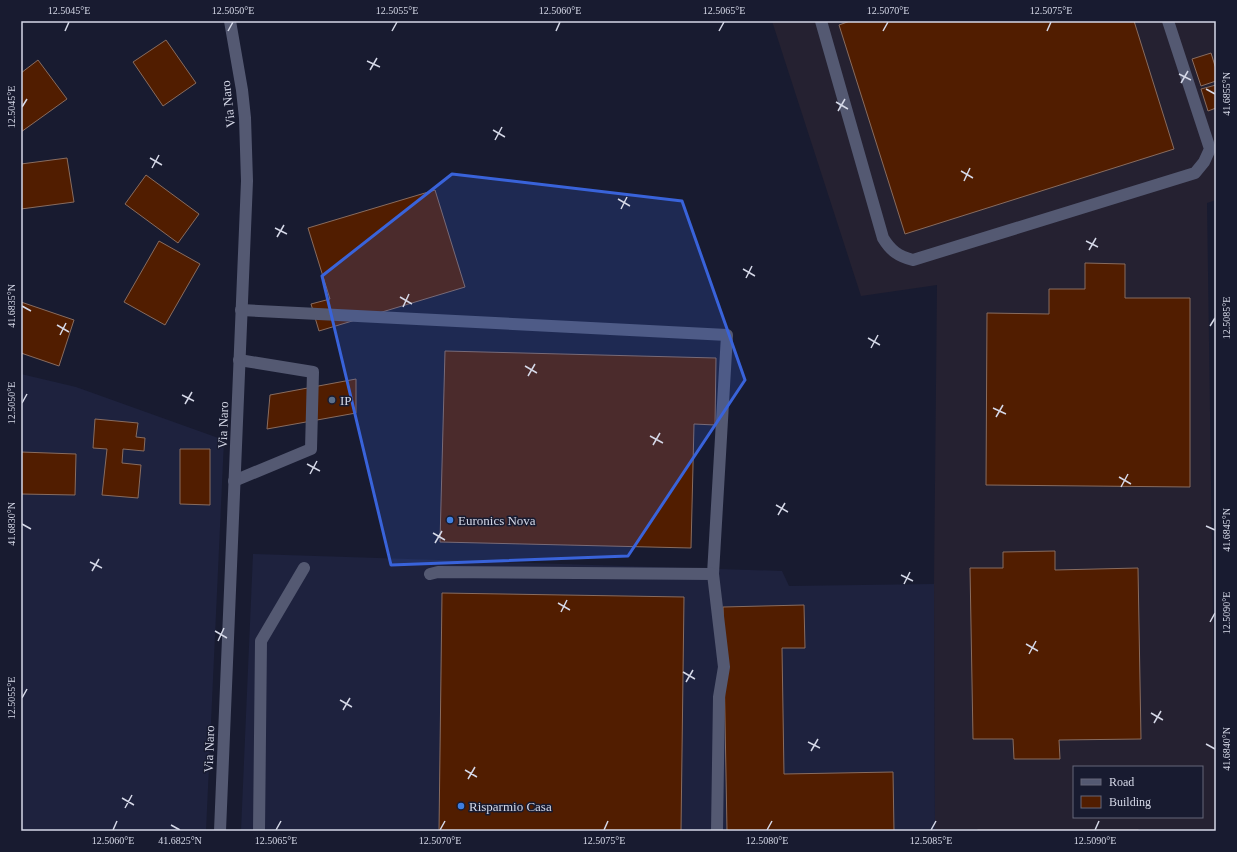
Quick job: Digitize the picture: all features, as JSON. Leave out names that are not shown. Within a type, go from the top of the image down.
[{"type":"street","name":"Via Naro","points":[[220,831],[247,181],[245,118],[242,90],[230,21]]},
{"type":"street","points":[[821,21],[883,238],[889,248],[900,257],[913,260],[1195,173],[1204,162],[1210,149],[1168,21]]},
{"type":"street","points":[[241,310],[727,335],[713,574],[724,667],[719,697],[717,831]]},
{"type":"street","points":[[234,481],[311,449],[313,372],[240,360]]},
{"type":"street","points":[[259,831],[261,641],[304,568]]},
{"type":"street","points":[[430,574],[438,572],[713,574]]},
{"type":"highlighted area","points":[[452,174],[682,201],[745,380],[628,556],[391,565],[322,276]]},
{"type":"shaded area","points":[[772,21],[1216,21],[1216,200],[1207,203],[1216,831],[935,831],[934,584],[937,285],[861,296]]},
{"type":"shaded area","points":[[21,374],[76,387],[224,440],[206,831],[21,831]]},
{"type":"shaded area","points":[[253,554],[782,571],[789,586],[934,584],[935,831],[241,831]]},
{"type":"building","points":[[850,21],[1134,21],[1174,149],[905,234],[839,25]]},
{"type":"building","points":[[166,40],[196,83],[163,106],[133,62]]},
{"type":"building","points":[[1211,53],[1216,69],[1216,81],[1201,86],[1192,59]]},
{"type":"building","points":[[38,60],[67,99],[21,132],[21,73]]},
{"type":"building","points":[[1216,85],[1216,108],[1208,111],[1201,89]]},
{"type":"building","points":[[67,158],[74,202],[21,209],[21,164]]},
{"type":"building","points":[[146,175],[199,214],[178,243],[125,204]]},
{"type":"building","points":[[435,190],[465,287],[319,331],[311,304],[330,299],[308,228]]},
{"type":"building","points":[[159,241],[200,264],[165,325],[124,302]]},
{"type":"building","points":[[1085,263],[1125,264],[1125,298],[1190,298],[1190,487],[986,485],[987,313],[1049,314],[1049,289],[1085,289]]},
{"type":"building","points":[[21,302],[74,320],[59,366],[21,353]]},
{"type":"building","points":[[445,351],[716,358],[715,425],[694,424],[691,548],[440,542]]},
{"type":"building","points":[[356,379],[356,413],[267,429],[270,395]]},
{"type":"building","points":[[95,419],[138,423],[136,437],[145,438],[144,451],[123,449],[122,463],[141,465],[138,498],[102,495],[107,449],[93,448]]},
{"type":"building","points":[[180,449],[210,449],[210,505],[180,504]]},
{"type":"building","points":[[21,452],[76,454],[75,495],[21,494]]},
{"type":"building","points":[[1055,551],[1055,570],[1138,568],[1141,739],[1059,740],[1060,759],[1014,759],[1013,739],[973,739],[970,568],[1003,568],[1003,552]]},
{"type":"building","points":[[442,593],[684,597],[681,831],[439,831]]},
{"type":"building","points":[[804,605],[805,648],[782,648],[784,774],[893,772],[894,831],[727,831],[723,607]]},
{"type":"building","points":[[1138,830],[1138,831],[978,831]]},
{"type":"place","name":"IP","points":[[332,400]]},
{"type":"place","name":"Euronics Nova","points":[[450,520]]},
{"type":"place","name":"Risparmio Casa","points":[[461,806]]}]
